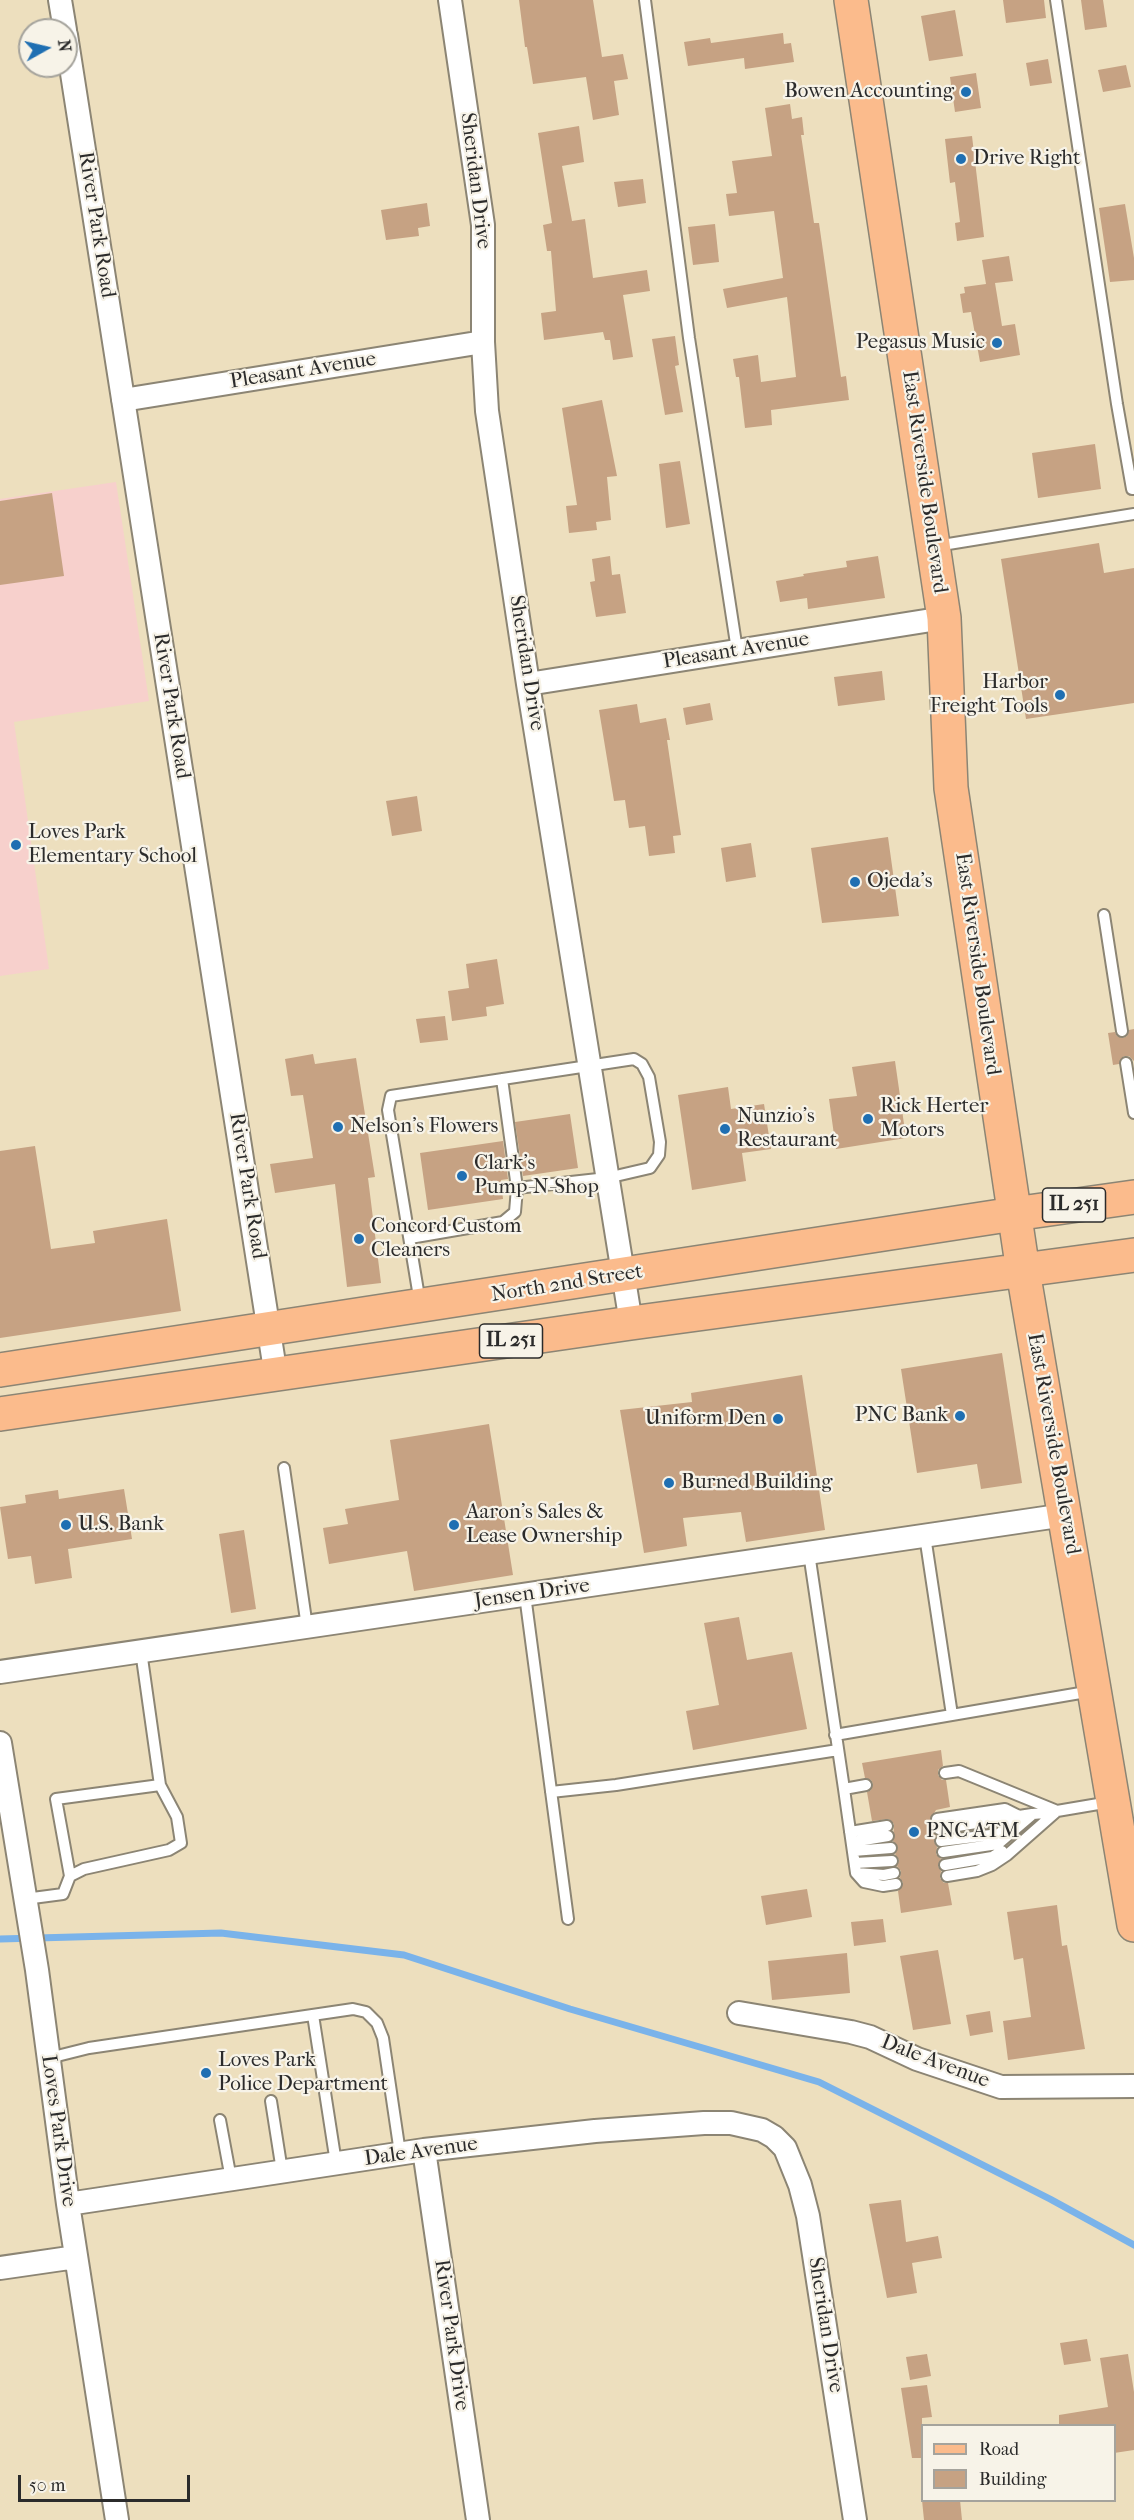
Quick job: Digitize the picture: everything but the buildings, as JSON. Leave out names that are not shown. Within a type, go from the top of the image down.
[{"type":"main road","name":"East Riverside Boulevard","points":[[851,0],[944,618],[951,788],[1023,1271],[1134,1925]]},
{"type":"main road","name":"North 2nd Street","points":[[0,1370],[1134,1197]]},
{"type":"main road","name":"IL 251","points":[[0,1414],[631,1323],[1134,1255]]},
{"type":"street","points":[[60,0],[63,18]]},
{"type":"street","name":"Sheridan Drive","points":[[450,0],[483,225],[483,342],[487,411],[528,684],[631,1323]]},
{"type":"street","name":"River Park Road","points":[[73,78],[276,1376]]},
{"type":"street","name":"Pleasant Avenue","points":[[123,400],[483,342]]},
{"type":"street","name":"Pleasant Avenue","points":[[528,684],[944,618]]},
{"type":"street","name":"Jensen Drive","points":[[0,1672],[1065,1515]]},
{"type":"street","name":"Loves Park Drive","points":[[0,1743],[37,1970],[68,2204],[117,2520]]},
{"type":"street","name":"Dale Avenue","points":[[739,2013],[860,2034],[917,2059],[1001,2087],[1134,2086]]},
{"type":"street","name":"Dale Avenue","points":[[68,2204],[400,2153],[595,2131],[731,2123],[750,2127],[774,2137]]},
{"type":"street","name":"Sheridan Drive","points":[[774,2137],[785,2148],[793,2163],[808,2216],[855,2520]]},
{"type":"street","name":"River Park Drive","points":[[424,2150],[478,2520]]},
{"type":"street","points":[[0,2268],[76,2257]]},
{"type":"lane","points":[[645,0],[689,338],[737,650]]},
{"type":"lane","points":[[1056,0],[1117,404],[1132,489],[1134,489]]},
{"type":"lane","points":[[933,547],[1134,514]]},
{"type":"lane","points":[[1104,915],[1122,1031]]},
{"type":"lane","points":[[420,1306],[388,1110],[391,1096],[633,1059],[642,1064],[649,1077],[660,1143],[659,1155],[650,1168],[608,1178],[517,1188]]},
{"type":"lane","points":[[1126,1063],[1134,1113]]},
{"type":"lane","points":[[410,1238],[503,1222],[516,1212],[517,1188],[502,1079]]},
{"type":"lane","points":[[284,1468],[307,1627]]},
{"type":"lane","points":[[925,1536],[952,1715]]},
{"type":"lane","points":[[809,1553],[855,1868],[864,1882],[883,1886],[896,1884]]},
{"type":"lane","points":[[525,1595],[568,1919]]},
{"type":"lane","points":[[70,1876],[84,1869],[169,1850],[181,1843],[177,1816],[160,1785],[141,1652]]},
{"type":"lane","points":[[835,1735],[1095,1691]]},
{"type":"lane","points":[[551,1792],[616,1785],[838,1750]]},
{"type":"lane","points":[[945,1773],[959,1771],[1057,1811]]},
{"type":"lane","points":[[26,1905],[63,1894],[70,1876],[56,1799],[160,1785]]},
{"type":"lane","points":[[844,1788],[866,1785]]},
{"type":"lane","points":[[938,1824],[1038,1814],[1113,1801]]},
{"type":"lane","points":[[1038,1814],[1002,1852],[946,1870],[977,1871],[992,1865],[1007,1855],[1057,1811]]},
{"type":"lane","points":[[1019,1816],[999,1834],[942,1847],[998,1844],[1038,1814]]},
{"type":"lane","points":[[852,1842],[888,1831]]},
{"type":"lane","points":[[852,1842],[891,1848]]},
{"type":"lane","points":[[855,1868],[892,1861]]},
{"type":"lane","points":[[855,1868],[884,1875],[894,1873]]},
{"type":"lane","points":[[48,2058],[90,2048],[353,2009],[366,2012],[377,2023],[383,2038],[400,2153]]},
{"type":"lane","points":[[313,2015],[336,2163]]},
{"type":"lane","points":[[271,2101],[282,2171]]},
{"type":"lane","points":[[220,2120],[231,2179]]},
{"type":"shaded area","name":"Loves Park Elementary School","points":[[116,482],[149,701],[14,722],[49,969],[0,976],[0,499]]},
{"type":"waterway","points":[[0,1939],[221,1933],[404,1955],[570,2009],[819,2082],[1050,2199],[1134,2245]]},
{"type":"place","name":"Bowen Accounting","points":[[966,92]]},
{"type":"place","name":"Drive Right","points":[[961,159]]},
{"type":"place","name":"Pegasus Music","points":[[997,343]]},
{"type":"place","name":"Harbor Freight Tools","points":[[1060,695]]},
{"type":"place","name":"Loves Park Elementary School","points":[[16,845]]},
{"type":"place","name":"Ojeda's","points":[[855,882]]},
{"type":"place","name":"Rick Herter Motors","points":[[868,1119]]},
{"type":"place","name":"Nelson's Flowers","points":[[338,1127]]},
{"type":"place","name":"Nunzio's Restaurant","points":[[725,1129]]},
{"type":"place","name":"Clark's Pump-N-Shop","points":[[462,1176]]},
{"type":"place","name":"Concord Custom Cleaners","points":[[359,1239]]},
{"type":"place","name":"PNC Bank","points":[[960,1416]]},
{"type":"place","name":"Uniform Den","points":[[778,1419]]},
{"type":"place","name":"Burned Building","points":[[669,1483]]},
{"type":"place","name":"U.S. Bank","points":[[66,1525]]},
{"type":"place","name":"Aaron's Sales & Lease Ownership","points":[[454,1525]]},
{"type":"place","name":"PNC ATM","points":[[914,1832]]},
{"type":"place","name":"Loves Park Police Department","points":[[206,2073]]}]
